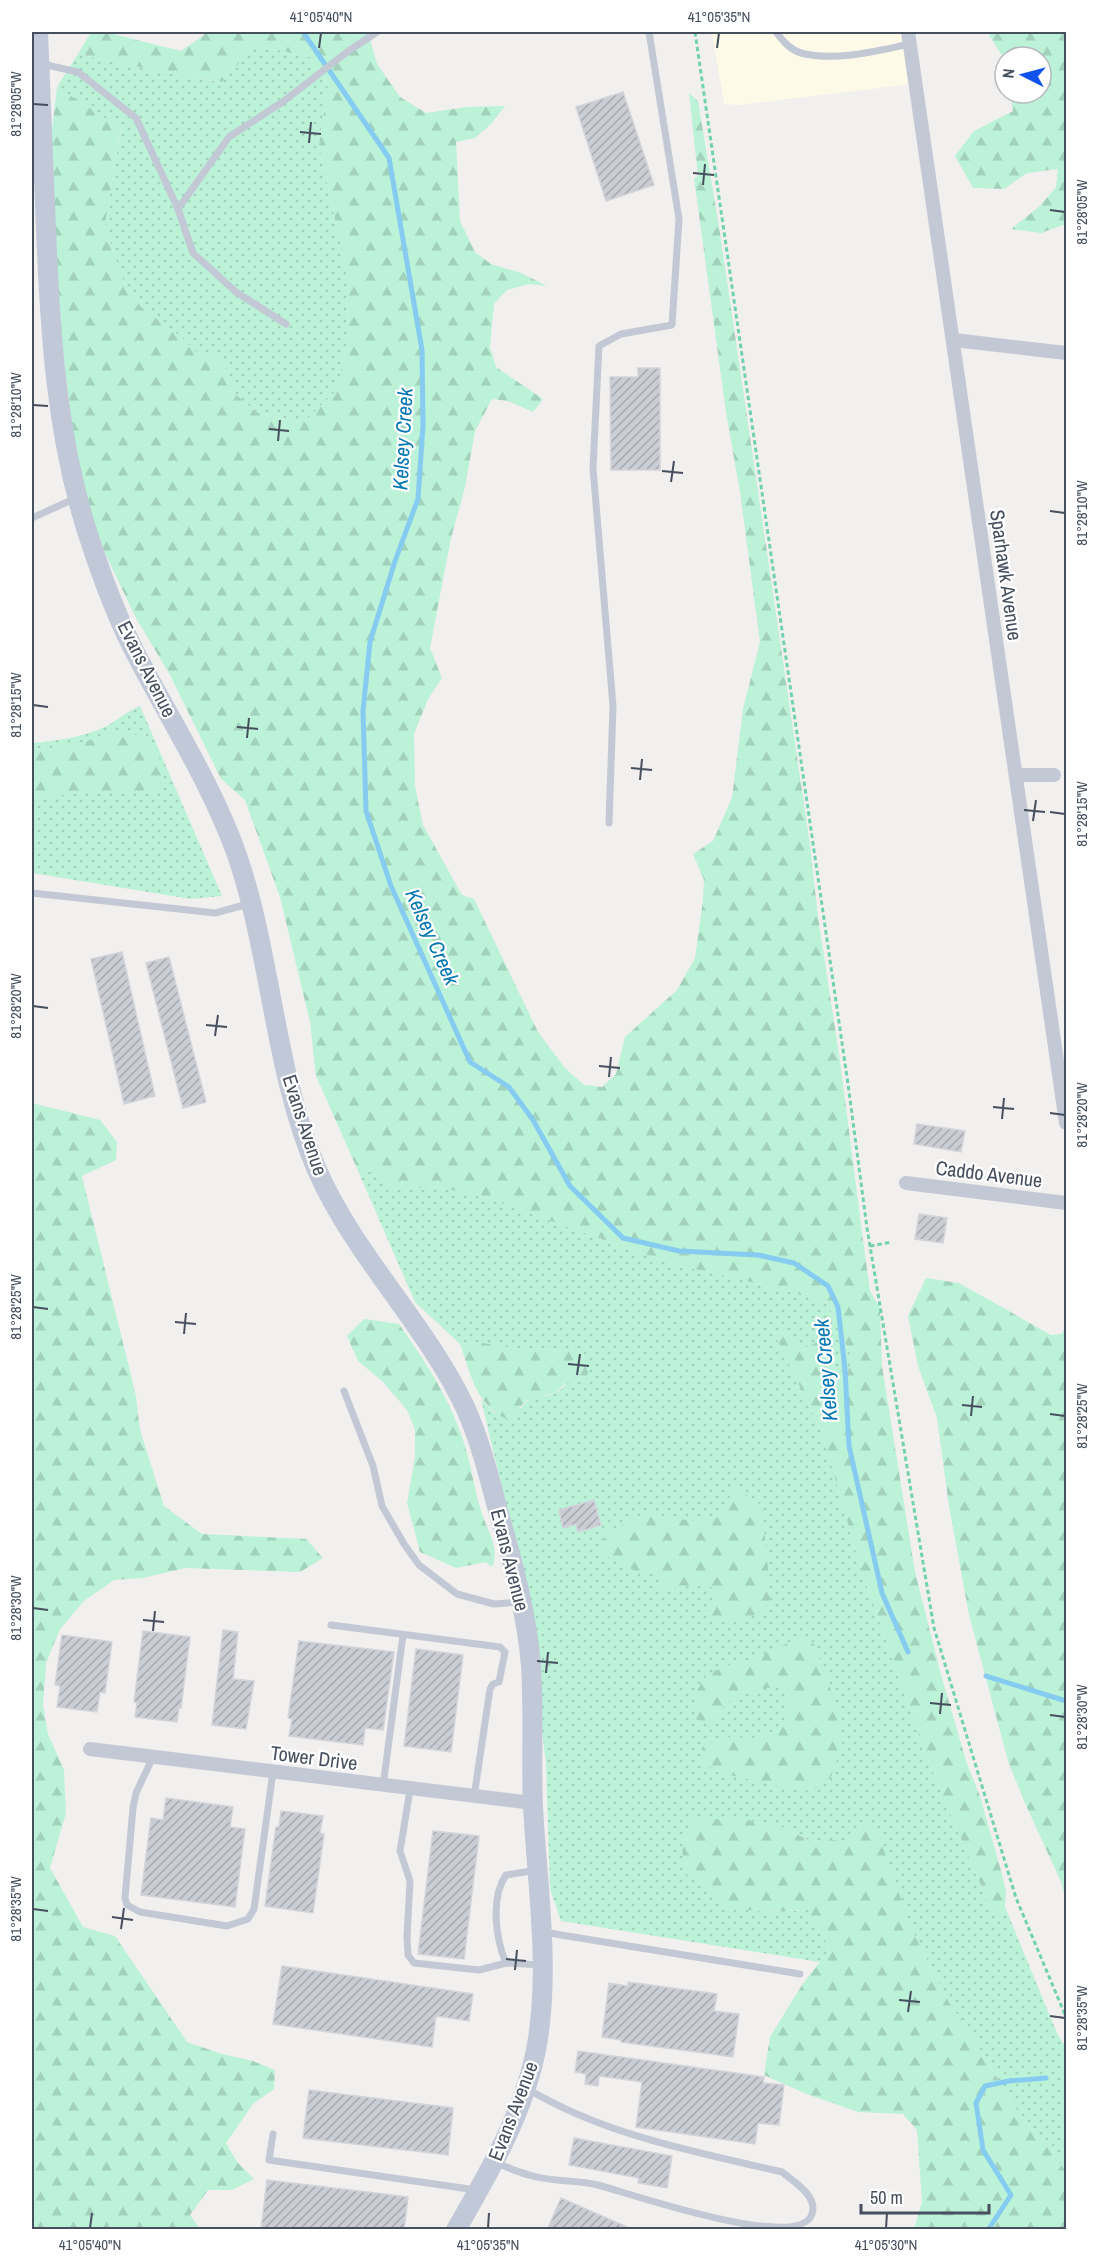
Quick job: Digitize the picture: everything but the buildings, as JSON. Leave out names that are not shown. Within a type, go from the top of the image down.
[{"type":"street","name":"Evans Avenue","points":[[38,32],[51,343],[62,424],[78,497],[93,548],[108,591],[135,654],[210,790],[238,860],[250,903],[296,1107],[314,1163],[351,1234],[432,1351],[465,1408],[489,1478],[521,1602],[531,1670],[533,1803],[541,1932],[539,2025],[536,2052],[510,2129],[456,2229]]},
{"type":"street","name":"Sparhawk Avenue","points":[[909,38],[1066,1123]]},
{"type":"street","points":[[954,340],[1066,353]]},
{"type":"street","points":[[1016,775],[1054,774]]},
{"type":"street","name":"Caddo Avenue","points":[[906,1184],[1066,1203]]},
{"type":"street","name":"Tower Drive","points":[[90,1749],[410,1790],[533,1803]]},
{"type":"lane","points":[[178,209],[229,137],[284,101],[347,52],[377,32]]},
{"type":"lane","points":[[609,823],[613,706],[592,468],[599,346],[621,334],[672,325],[679,219],[649,32]]},
{"type":"lane","points":[[776,32],[789,46],[810,54],[873,51],[909,38]]},
{"type":"lane","points":[[39,64],[78,72],[136,118],[178,209],[193,253],[236,292],[286,324]]},
{"type":"lane","points":[[32,518],[78,497]]},
{"type":"lane","points":[[32,893],[215,913],[250,903]]},
{"type":"lane","points":[[345,1391],[373,1466],[382,1506],[419,1565],[457,1594],[494,1604],[521,1602]]},
{"type":"lane","points":[[331,1625],[500,1647],[505,1652],[499,1682],[493,1684],[490,1689],[474,1797]]},
{"type":"lane","points":[[383,1786],[403,1635]]},
{"type":"lane","points":[[153,1757],[136,1793],[133,1808],[125,1898],[127,1905],[140,1912],[227,1926],[248,1919],[254,1909],[273,1772]]},
{"type":"lane","points":[[410,1790],[400,1851],[410,1881],[406,1937],[408,1955],[414,1963],[451,1968],[479,1970],[506,1964],[541,1965]]},
{"type":"lane","points":[[506,1964],[497,1933],[497,1907],[501,1881],[506,1875],[538,1870]]},
{"type":"lane","points":[[541,1932],[800,1974]]},
{"type":"lane","points":[[494,2162],[530,2176],[596,2185],[738,2224],[788,2229],[809,2221],[813,2212],[811,2200],[801,2187],[782,2172],[632,2134],[557,2107],[526,2087]]},
{"type":"lane","points":[[273,2134],[269,2160],[478,2190]]},
{"type":"path","points":[[695,32],[870,1246],[934,1628],[1016,1898],[1066,2017]]},
{"type":"path","points":[[870,1246],[892,1242]]},
{"type":"shaded area","points":[[712,32],[905,32],[912,84],[740,105],[724,104]]},
{"type":"green space","points":[[91,32],[105,32],[181,51],[205,32],[318,32],[320,34],[368,32],[377,64],[400,97],[426,113],[467,107],[505,106],[491,124],[475,138],[456,142],[460,221],[475,252],[491,264],[521,273],[547,286],[529,284],[507,290],[494,304],[490,347],[496,367],[543,399],[533,412],[508,401],[492,399],[475,431],[430,648],[442,678],[428,699],[414,734],[415,786],[423,825],[462,895],[474,899],[538,1032],[565,1068],[584,1085],[602,1087],[616,1074],[625,1037],[677,990],[695,958],[704,880],[693,854],[713,841],[732,798],[743,709],[760,642],[694,178],[698,176],[689,93],[698,101],[720,233],[810,845],[870,1291],[880,1308],[882,1366],[915,1572],[940,1671],[1002,1874],[1006,1892],[1005,1907],[1000,1920],[993,1914],[927,1758],[860,1566],[822,1432],[773,1331],[784,1333],[804,1348],[816,1343],[821,1350],[824,1376],[833,1382],[843,1381],[853,1360],[827,1302],[720,1274],[679,1266],[489,1199],[439,1187],[399,1190],[355,1164],[316,1076],[310,1022],[280,897],[245,800],[221,779],[170,675],[136,618],[104,551],[86,499],[72,436],[57,317],[52,230],[52,130],[57,87],[121,128],[105,224],[121,276],[141,307],[181,337],[197,353],[222,358],[233,392],[256,412],[303,423],[337,390],[347,341],[348,280],[319,145],[328,86],[310,57],[255,45],[222,82],[78,54]]},
{"type":"green space","points":[[987,32],[1066,32],[1066,224],[1041,233],[1011,229],[1040,206],[1056,187],[1058,169],[1027,173],[1004,189],[973,188],[955,156],[974,131],[1013,111],[1012,105],[1053,105],[1053,45],[995,45]]},
{"type":"green space","points":[[255,45],[310,57],[328,86],[319,145],[348,280],[347,341],[337,390],[303,423],[256,412],[233,392],[222,358],[197,353],[181,337],[141,307],[121,276],[105,224],[121,129],[57,87],[78,54],[221,82]]},
{"type":"green space","points":[[140,706],[222,896],[191,899],[32,873],[32,743],[60,740],[89,733],[107,726]]},
{"type":"green space","points":[[126,729],[148,743],[167,770],[155,792],[96,792],[32,798],[32,748],[68,745]]},
{"type":"green space","points":[[32,1103],[100,1120],[117,1142],[116,1160],[82,1176],[136,1396],[140,1430],[164,1506],[202,1534],[306,1539],[323,1558],[300,1572],[185,1568],[143,1578],[114,1580],[84,1601],[60,1629],[46,1663],[43,1705],[48,1734],[64,1770],[66,1813],[50,1868],[83,1927],[115,1936],[187,2042],[222,2054],[253,2061],[275,2070],[274,2089],[253,2104],[226,2143],[237,2162],[254,2179],[232,2190],[208,2190],[190,2215],[200,2229],[32,2229]]},
{"type":"green space","points":[[355,1164],[399,1190],[439,1187],[489,1199],[679,1266],[720,1274],[827,1302],[853,1360],[843,1381],[833,1382],[824,1376],[821,1350],[804,1348],[784,1333],[773,1331],[822,1432],[860,1566],[927,1758],[993,1914],[1000,1919],[1005,1907],[1057,2033],[1066,2048],[1066,2171],[1014,2106],[967,2028],[951,2006],[912,1930],[863,1822],[848,1840],[808,1840],[782,1827],[763,1912],[808,1910],[830,1949],[820,1962],[561,1921],[550,1889],[546,1764],[522,1572],[481,1399],[495,1413],[521,1408],[533,1398],[550,1395],[560,1390],[569,1382],[585,1355],[561,1350],[460,1344],[415,1302]]},
{"type":"green space","points":[[926,1278],[959,1283],[1051,1335],[1062,1334],[1066,1326],[1066,1899],[1061,1882],[1008,1761],[969,1615],[949,1506],[937,1418],[918,1366],[908,1316]]},
{"type":"green space","points":[[364,1319],[399,1324],[443,1393],[462,1437],[479,1505],[494,1547],[492,1567],[486,1562],[456,1568],[420,1552],[407,1503],[415,1457],[415,1429],[407,1410],[383,1382],[358,1361],[347,1336]]},
{"type":"green space","points":[[477,1342],[518,1349],[577,1352],[585,1355],[590,1367],[586,1378],[568,1382],[555,1393],[527,1400],[508,1420],[488,1405],[471,1378],[460,1344]]},
{"type":"green space","points":[[734,1489],[749,1496],[762,1506],[771,1599],[751,1617],[735,1620],[708,1618],[715,1595],[713,1587],[692,1586],[662,1589],[658,1573],[638,1572],[600,1553],[607,1532],[648,1512],[676,1519],[702,1521],[720,1515]]},
{"type":"green space","points":[[800,1637],[814,1644],[842,1720],[842,1746],[831,1777],[812,1791],[717,1772],[701,1760],[702,1747],[721,1737],[756,1738],[783,1727],[788,1705],[788,1687],[764,1688],[744,1693],[727,1704],[713,1723],[695,1719],[694,1696],[707,1674],[734,1663],[755,1659]]},
{"type":"green space","points":[[738,1818],[782,1827],[808,1840],[848,1840],[864,1821],[878,1834],[912,1930],[951,2006],[967,2028],[1014,2106],[1066,2171],[1066,2229],[914,2229],[922,2202],[917,2130],[903,2114],[858,2112],[804,2093],[764,2075],[770,2037],[802,1985],[830,1949],[808,1910],[763,1912],[724,1906],[684,1872],[682,1846],[692,1820]]},
{"type":"waterway","name":"Kelsey Creek","points":[[303,32],[389,158],[422,350],[423,425],[418,499],[395,561],[370,642],[363,711],[366,811],[391,886],[470,1062],[509,1087],[533,1120],[570,1186],[623,1238],[679,1251],[758,1255],[794,1263],[828,1286],[838,1307],[845,1369],[849,1446],[882,1593],[908,1652]]},
{"type":"waterway","name":"Kelsey Creek","points":[[986,1676],[1066,1701]]},
{"type":"waterway","name":"Kelsey Creek","points":[[988,2230],[1011,2195],[983,2150],[976,2103],[985,2086],[1009,2081],[1046,2078]]}]
